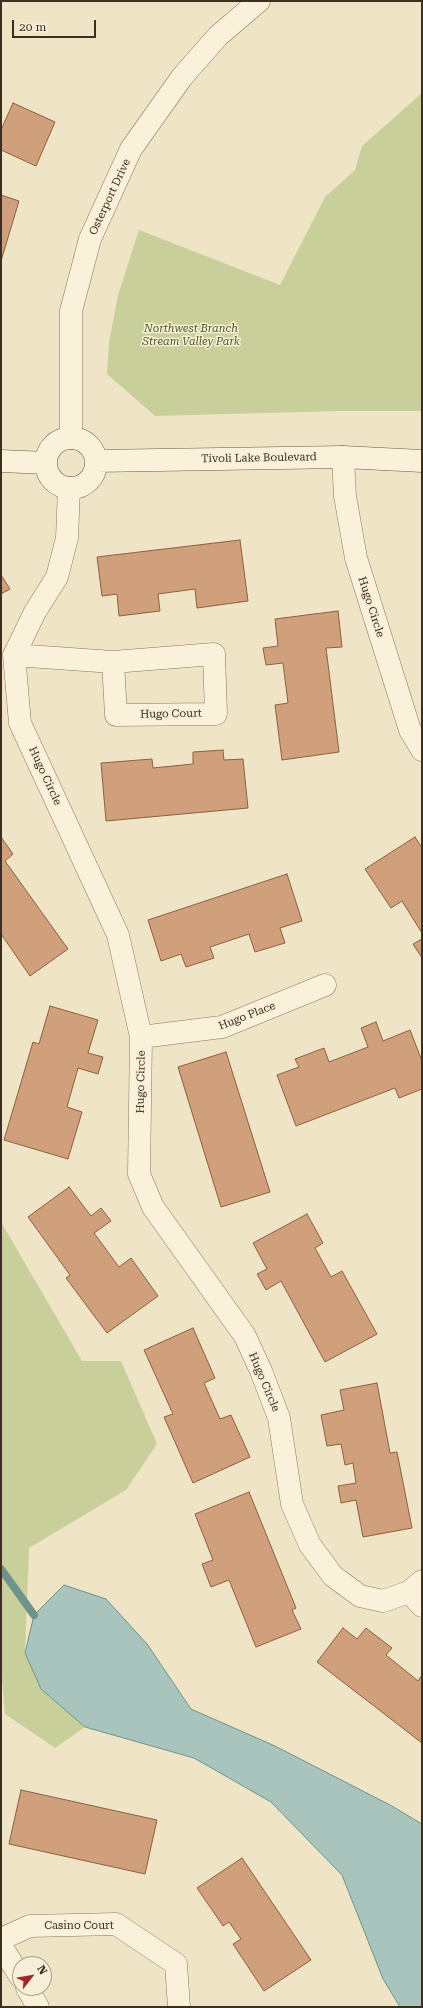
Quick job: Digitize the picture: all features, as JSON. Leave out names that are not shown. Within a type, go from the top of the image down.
[{"type":"street","name":"Osterport Drive","points":[[72,438],[72,311],[90,239],[131,149],[182,77],[218,36],[259,1]]},
{"type":"street","points":[[72,438],[86,443],[91,448],[96,461],[95,470],[88,480],[78,487],[69,488],[56,482],[47,470],[46,463],[51,448],[64,439],[72,438]]},
{"type":"street","name":"Tivoli Lake Boulevard","points":[[96,461],[343,457],[422,461]]},
{"type":"street","name":"Hugo Circle","points":[[343,457],[345,496],[356,558],[410,730],[422,750]]},
{"type":"street","points":[[1,461],[46,463]]},
{"type":"street","points":[[14,655],[35,612],[57,577],[67,538],[69,488]]},
{"type":"street","name":"Hugo Court","points":[[14,655],[113,662],[214,654],[216,714],[116,715],[113,662]]},
{"type":"street","name":"Hugo Circle","points":[[14,655],[20,723],[118,935],[141,1037],[139,1174],[153,1208],[245,1336],[262,1371],[280,1418],[292,1504],[310,1545],[333,1576],[360,1596],[383,1601],[418,1593]]},
{"type":"street","name":"Hugo Place","points":[[141,1037],[222,1027],[325,984]]},
{"type":"street","name":"Casino Court","points":[[1,1939],[30,1926],[116,1924],[176,1964],[179,2007]]},
{"type":"street","points":[[1,1946],[12,1963]]},
{"type":"street","points":[[32,1996],[38,2007]]},
{"type":"green space","name":"Northwest Branch Stream Valley Park","points":[[422,93],[422,411],[340,411],[155,416],[107,374],[109,343],[118,295],[139,230],[280,285],[325,197],[355,170],[362,146]]},
{"type":"green space","points":[[1,1222],[82,1361],[121,1361],[157,1444],[126,1490],[29,1548],[25,1653],[41,1689],[85,1727],[55,1748],[5,1714],[1,1666]]},
{"type":"water","points":[[64,1585],[106,1599],[147,1644],[191,1709],[275,1746],[390,1805],[422,1824],[422,2007],[400,2007],[383,1979],[342,1875],[271,1802],[194,1758],[85,1727],[41,1689],[25,1653],[34,1615]]},
{"type":"building","points":[[13,103],[55,122],[36,166],[1,150],[1,130]]},
{"type":"building","points":[[1,195],[19,201],[1,261]]},
{"type":"building","points":[[240,540],[248,601],[197,608],[195,589],[158,594],[160,611],[119,616],[117,594],[102,596],[97,557]]},
{"type":"building","points":[[1,575],[10,589],[1,594]]},
{"type":"building","points":[[338,611],[342,647],[326,648],[339,752],[282,760],[275,705],[288,703],[283,663],[266,665],[263,648],[278,646],[275,619]]},
{"type":"building","points":[[223,750],[224,760],[243,759],[248,808],[106,821],[101,763],[152,759],[153,768],[193,764],[193,752]]},
{"type":"building","points":[[1,837],[13,854],[5,861],[68,949],[30,976],[1,934]]},
{"type":"building","points":[[415,837],[422,848],[422,933],[402,901],[391,908],[365,869]]},
{"type":"building","points":[[287,874],[302,921],[280,928],[285,943],[255,952],[249,934],[210,947],[214,958],[186,967],[181,954],[161,961],[148,920]]},
{"type":"building","points":[[422,939],[422,958],[413,944]]},
{"type":"building","points":[[50,1006],[98,1020],[88,1053],[103,1057],[98,1074],[78,1068],[67,1107],[82,1112],[68,1159],[4,1140],[33,1042],[39,1044]]},
{"type":"building","points":[[376,1022],[383,1041],[410,1030],[422,1061],[422,1089],[399,1098],[395,1088],[296,1126],[277,1075],[299,1067],[295,1059],[324,1048],[329,1062],[368,1047],[361,1028]]},
{"type":"building","points":[[226,1052],[270,1192],[221,1207],[178,1067]]},
{"type":"building","points":[[69,1187],[91,1216],[101,1208],[111,1221],[94,1233],[119,1267],[131,1258],[158,1296],[107,1333],[66,1278],[70,1275],[28,1217]]},
{"type":"building","points":[[307,1214],[323,1243],[315,1248],[331,1277],[342,1271],[377,1334],[325,1362],[281,1281],[266,1290],[257,1274],[267,1269],[253,1243]]},
{"type":"building","points":[[193,1328],[215,1378],[204,1383],[220,1419],[231,1415],[250,1457],[193,1483],[164,1417],[173,1414],[144,1350]]},
{"type":"building","points":[[377,1383],[390,1453],[397,1452],[412,1528],[363,1537],[356,1500],[341,1503],[338,1486],[356,1483],[353,1463],[345,1465],[341,1444],[327,1446],[321,1415],[344,1410],[340,1390]]},
{"type":"building","points":[[249,1492],[296,1608],[292,1610],[301,1629],[256,1647],[229,1580],[211,1587],[202,1564],[213,1560],[195,1514]]},
{"type":"building","points":[[343,1628],[357,1639],[366,1628],[392,1648],[386,1655],[418,1681],[422,1675],[422,1743],[317,1662]]},
{"type":"building","points":[[21,1790],[157,1820],[145,1874],[9,1844]]},
{"type":"building","points":[[242,1858],[311,1960],[264,1991],[233,1944],[241,1939],[229,1922],[223,1926],[197,1888]]},
{"type":"waterway","points":[[1,1569],[34,1615]]}]
